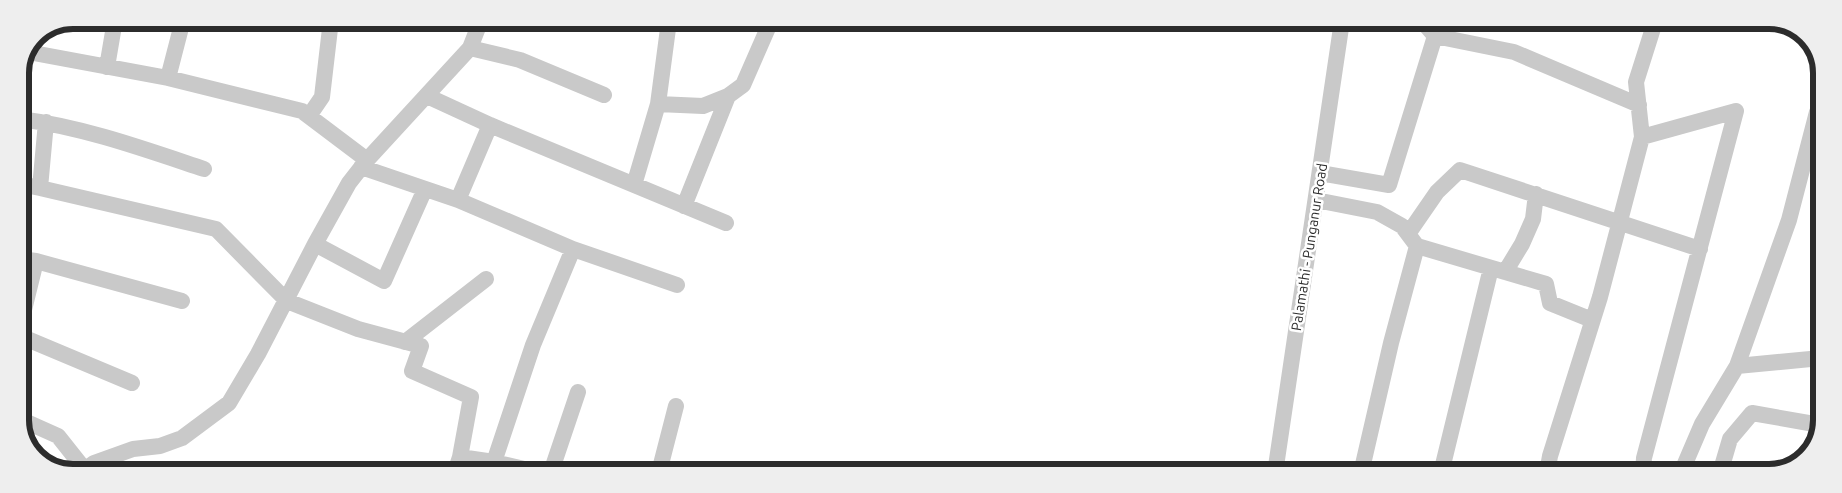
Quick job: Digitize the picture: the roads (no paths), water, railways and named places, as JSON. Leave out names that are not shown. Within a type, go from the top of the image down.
[{"type":"street","points":[[107,67],[113,29]]},
{"type":"street","points":[[168,78],[181,29]]},
{"type":"street","points":[[309,116],[322,97],[330,29]]},
{"type":"street","points":[[92,464],[133,449],[160,446],[182,438],[229,403],[258,354],[349,183],[364,163],[470,48],[477,29]]},
{"type":"street","points":[[634,185],[658,104],[667,29]]},
{"type":"street","points":[[658,104],[703,106],[728,96],[743,85],[767,29]]},
{"type":"street","name":"Palamathi - Punganur Road","points":[[1276,464],[1341,29]]},
{"type":"street","points":[[1429,29],[1436,36],[1514,52],[1638,106]]},
{"type":"street","points":[[1549,464],[1592,320],[1642,137],[1636,82],[1653,29]]},
{"type":"street","points":[[1320,173],[1389,185],[1436,36]]},
{"type":"street","points":[[470,48],[520,60],[604,94]]},
{"type":"street","points":[[33,53],[168,78],[302,111],[364,163],[574,249],[677,285]]},
{"type":"street","points":[[427,96],[726,224]]},
{"type":"street","points":[[684,206],[728,96]]},
{"type":"street","points":[[1642,137],[1736,111],[1644,464]]},
{"type":"street","points":[[29,120],[46,122],[130,144],[204,169]]},
{"type":"street","points":[[40,188],[46,122]]},
{"type":"street","points":[[458,200],[490,124]]},
{"type":"street","points":[[1685,464],[1702,424],[1737,366],[1789,220],[1813,127]]},
{"type":"street","points":[[1363,464],[1412,240],[1437,192],[1460,170],[1700,249]]},
{"type":"street","points":[[29,186],[216,229],[287,300],[358,329],[421,346],[412,371],[471,397],[458,464],[494,462],[503,464]]},
{"type":"street","points":[[315,244],[384,281],[426,189]]},
{"type":"street","points":[[1444,464],[1498,270],[1522,244],[1533,219],[1536,194]]},
{"type":"street","points":[[1316,200],[1377,212],[1402,226],[1412,240],[1498,270],[1546,284],[1550,303],[1592,320]]},
{"type":"street","points":[[494,462],[533,345],[574,249]]},
{"type":"street","points":[[29,260],[182,301]]},
{"type":"street","points":[[405,342],[486,280]]},
{"type":"street","points":[[29,340],[132,383]]},
{"type":"street","points":[[1737,366],[1813,359]]},
{"type":"street","points":[[554,464],[578,392]]},
{"type":"street","points":[[661,464],[676,406]]},
{"type":"street","points":[[1723,464],[1730,439],[1752,413],[1813,423]]},
{"type":"street","points":[[29,423],[58,436],[79,464]]}]
